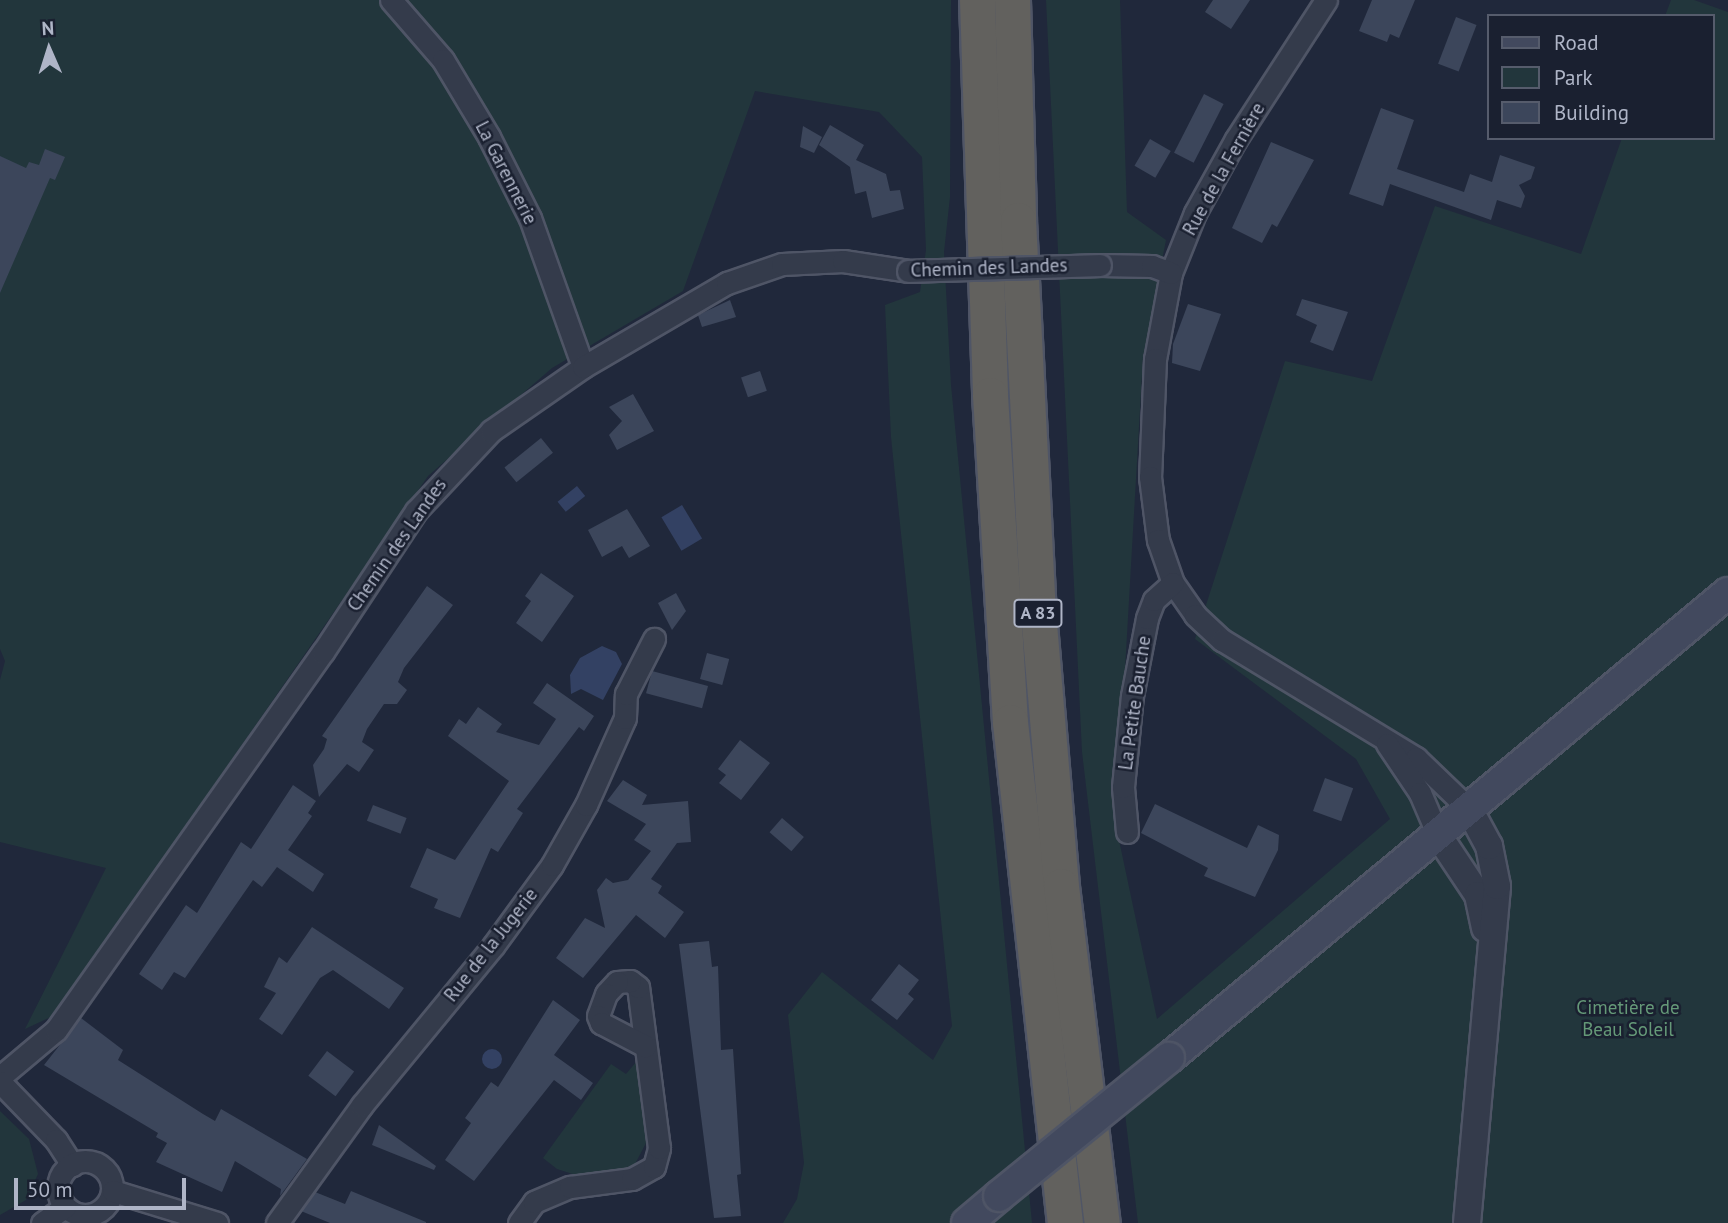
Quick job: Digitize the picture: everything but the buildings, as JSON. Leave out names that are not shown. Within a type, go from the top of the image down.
[{"type":"highway","name":"A 83","points":[[977,0],[990,395],[1010,722],[1065,1223]]},
{"type":"highway","name":"A 83","points":[[1012,0],[1018,220],[1038,612],[1076,1017],[1102,1223]]},
{"type":"highway","points":[[1029,0],[1058,640],[1090,982],[1076,1017]]},
{"type":"main road","points":[[967,1223],[1728,593]]},
{"type":"street","name":"La Garennerie","points":[[391,0],[443,60],[489,137],[530,218],[583,367]]},
{"type":"street","name":"Rue de la Fernière","points":[[1325,0],[1236,139],[1195,213],[1171,273],[1155,359],[1150,477],[1158,540],[1173,583],[1195,615],[1222,640],[1416,758],[1469,809]]},
{"type":"street","name":"Chemin des Landes","points":[[0,1080],[56,1030],[425,500],[491,431],[583,367],[727,283],[782,264],[843,261],[908,271],[1100,265],[1152,267],[1171,273]]},
{"type":"street","name":"La Petite Bauche","points":[[1127,832],[1123,788],[1132,696],[1147,618],[1154,600],[1173,583]]},
{"type":"street","name":"Rue de la Jugerie","points":[[277,1223],[362,1105],[506,929],[552,864],[586,805],[625,719],[626,694],[654,639]]},
{"type":"street","name":"Rue de la Fernière","points":[[1386,742],[1420,793],[1438,835]]},
{"type":"street","points":[[1467,1223],[1489,950],[1497,886],[1489,846],[1469,809]]},
{"type":"street","points":[[1438,835],[1478,895],[1489,950]]},
{"type":"street","points":[[519,1223],[534,1202],[570,1187],[632,1179],[654,1167],[659,1148],[645,1046]]},
{"type":"street","points":[[0,1080],[56,1140],[72,1165]]},
{"type":"street","points":[[88,1161],[104,1168],[113,1191],[106,1207],[90,1215],[65,1207],[58,1184],[72,1165],[88,1161]]},
{"type":"street","points":[[113,1191],[216,1223]]},
{"type":"street","points":[[42,1223],[65,1207]]},
{"type":"green space","points":[[0,0],[951,0],[950,197],[944,252],[951,385],[1032,1223],[783,1223],[797,1199],[804,1163],[788,1015],[822,972],[933,1060],[952,1026],[891,437],[885,305],[920,292],[926,250],[922,157],[879,112],[755,91],[683,291],[552,368],[428,476],[55,1015],[25,1029],[106,868],[0,842],[0,680],[5,661],[0,649]]},
{"type":"green space","name":"Cimetière de Beau Soleil","points":[[1046,0],[1120,0],[1127,212],[1166,240],[1143,357],[1116,826],[1157,1019],[1390,819],[1356,759],[1195,639],[1285,361],[1372,381],[1435,206],[1581,254],[1621,140],[1714,140],[1714,14],[1666,14],[1671,0],[1694,0],[1728,12],[1728,1223],[1138,1223],[1082,752]]},
{"type":"green space","points":[[637,1061],[646,1143],[635,1164],[621,1171],[579,1176],[557,1169],[543,1158],[611,1064],[626,1074]]},
{"type":"green space","points":[[0,1111],[29,1139],[38,1174],[26,1200],[0,1215]]},
{"type":"water","points":[[577,486],[585,496],[566,512],[558,502]]},
{"type":"water","points":[[682,505],[702,538],[682,551],[661,517]]},
{"type":"water","points":[[602,646],[616,652],[622,664],[603,700],[581,689],[571,694],[570,675],[580,658]]},
{"type":"water","points":[[492,1049],[499,1052],[502,1059],[499,1066],[492,1069],[485,1066],[482,1059],[485,1052]]}]
